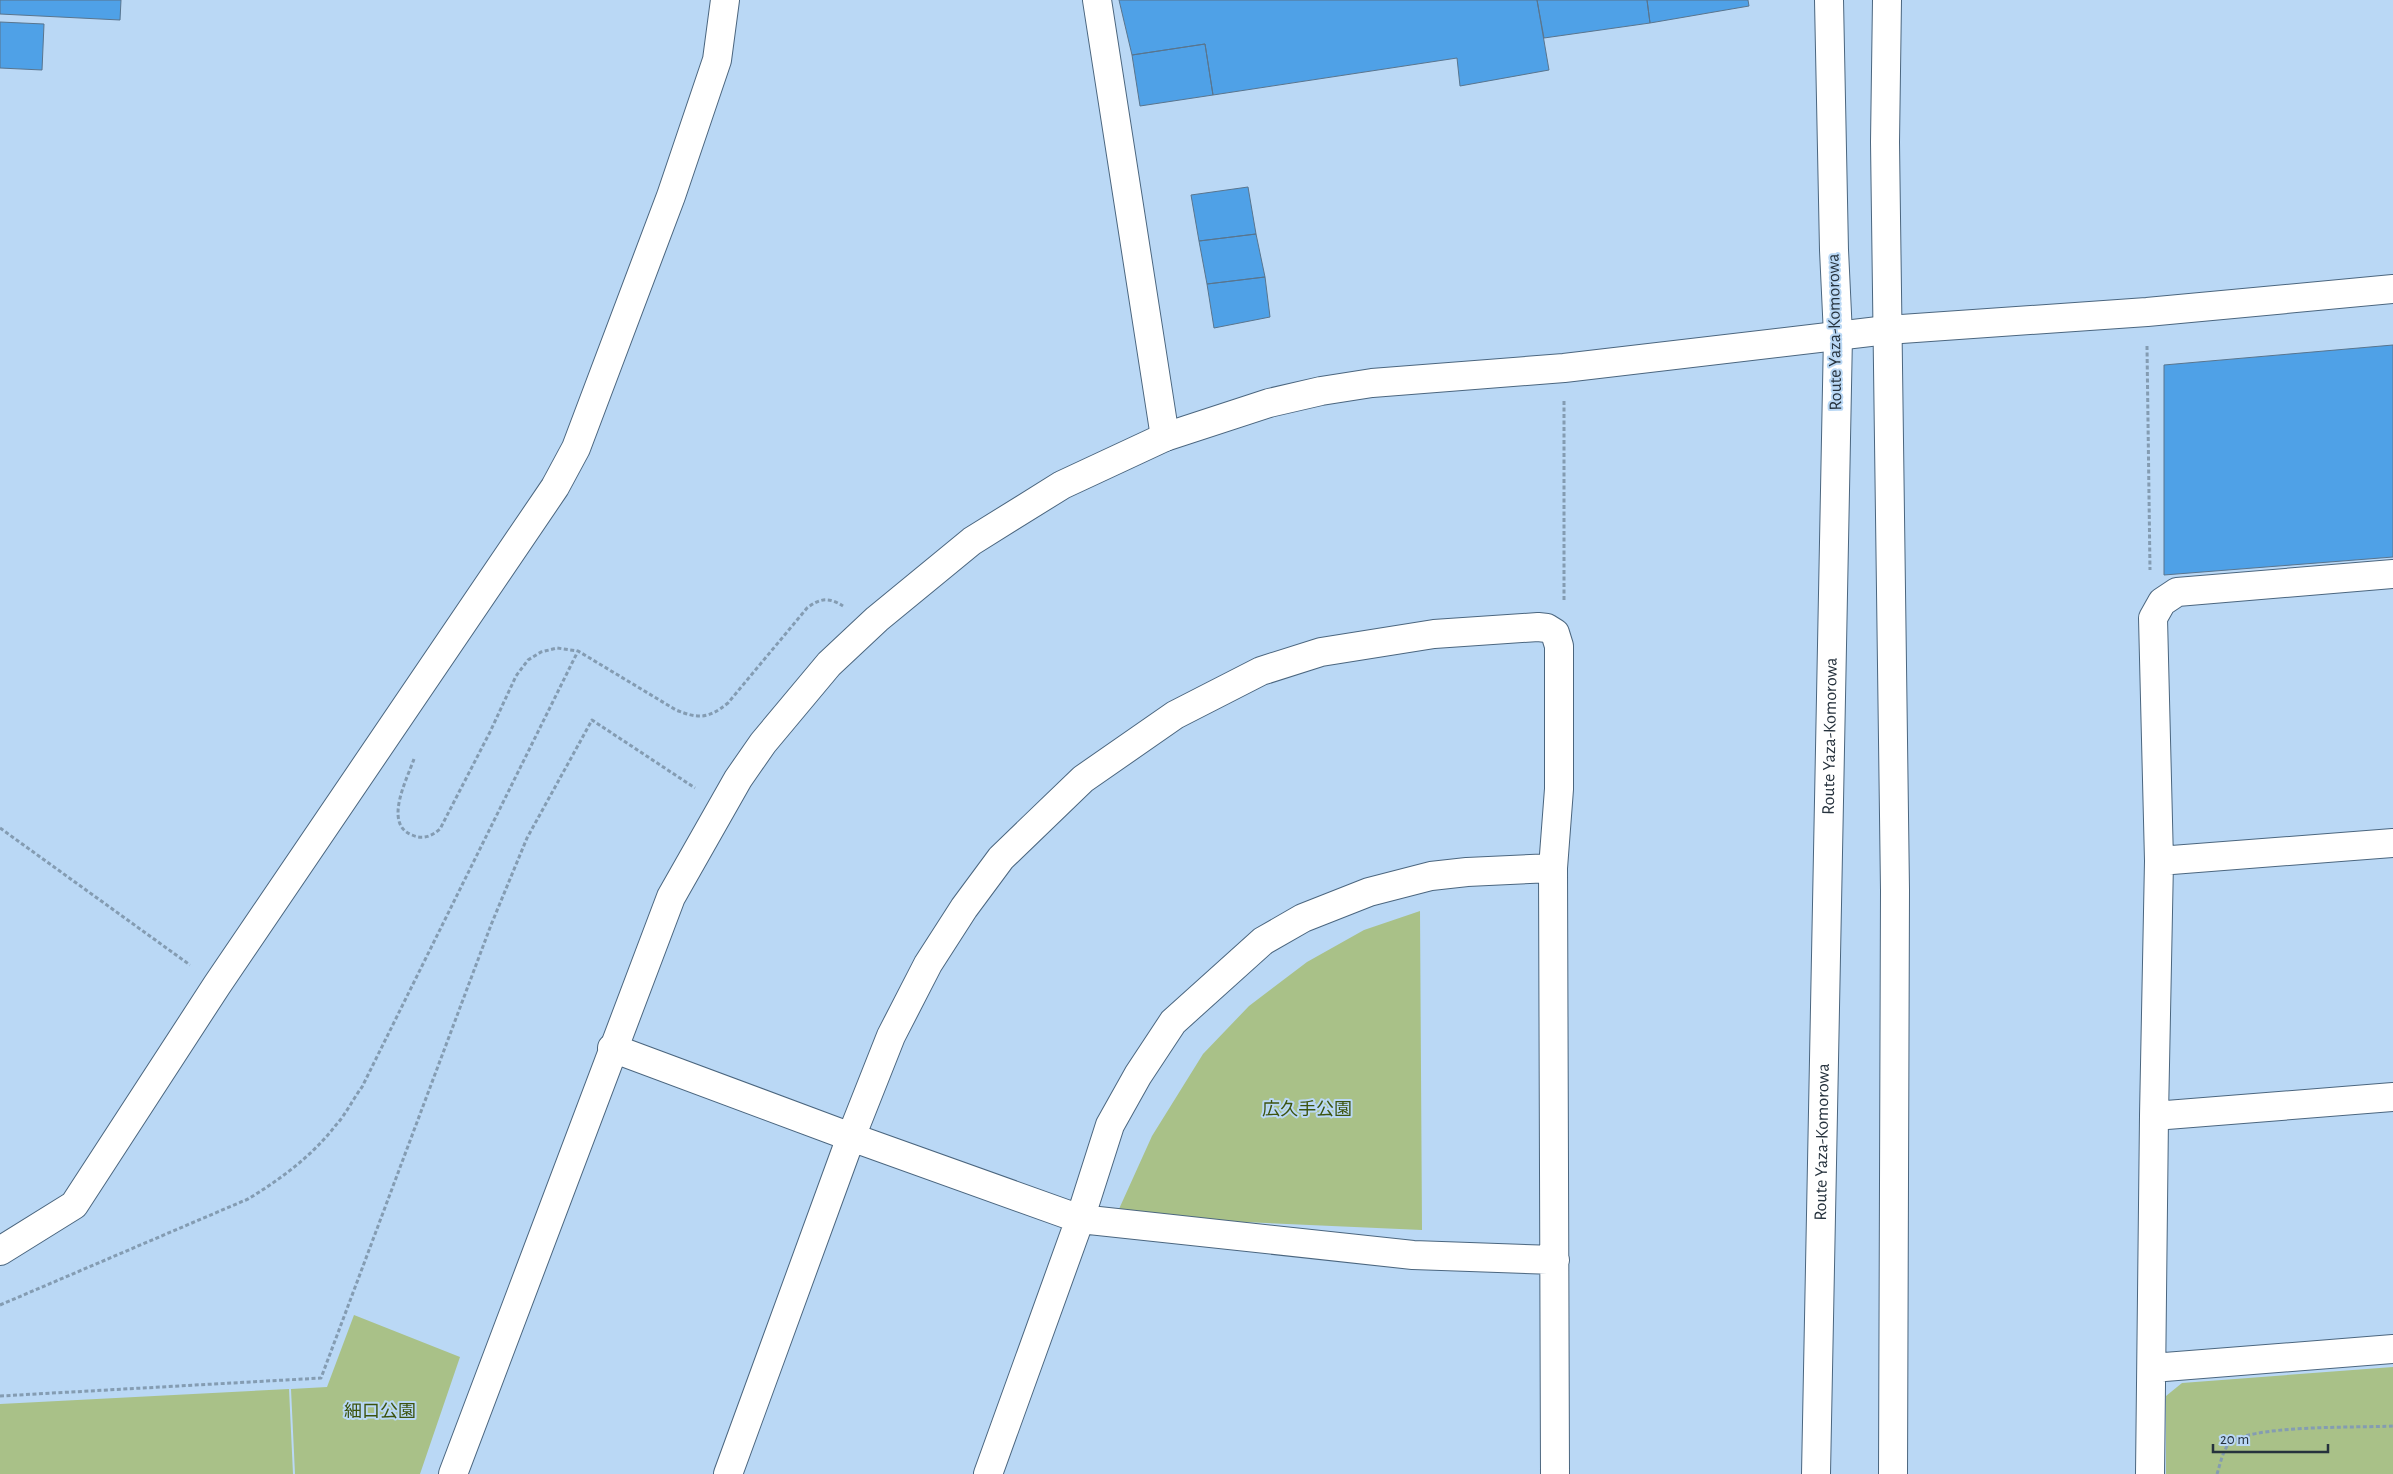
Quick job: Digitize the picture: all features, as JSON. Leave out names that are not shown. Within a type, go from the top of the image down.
[{"type":"street","points":[[0,1251],[74,1204],[217,985],[392,730],[555,487],[576,448],[671,196],[714,69],[723,24],[725,0]]},
{"type":"street","points":[[1097,0],[1165,437]]},
{"type":"street","name":"Route Yaza-Komorowa","points":[[1816,1474],[1838,335],[1834,250],[1829,0]]},
{"type":"street","points":[[1887,0],[1885,142],[1894,890],[1893,1474]]},
{"type":"street","points":[[452,1474],[671,896],[722,806],[763,743],[829,664],[865,630],[926,577],[972,541],[1062,485],[1165,437],[1269,403],[1321,391],[1372,384],[1564,368],[1887,330],[2147,312],[2393,288]]},
{"type":"street","points":[[2150,1474],[2159,861],[2153,618],[2162,602],[2177,592],[2393,574]]},
{"type":"street","points":[[728,1474],[851,1137],[891,1036],[928,964],[964,908],[1001,858],[1083,779],[1166,720],[1261,671],[1321,652],[1434,634],[1538,627],[1547,628],[1555,633],[1558,646],[1559,789],[1554,868],[1555,1474]]},
{"type":"street","points":[[2159,861],[2393,843]]},
{"type":"street","points":[[988,1474],[1080,1219],[1110,1125],[1138,1075],[1173,1022],[1263,941],[1303,918],[1369,892],[1431,876],[1467,872],[1554,868]]},
{"type":"street","points":[[612,1048],[851,1137],[1080,1219],[1413,1255],[1555,1260]]},
{"type":"street","points":[[2154,1116],[2393,1097]]},
{"type":"street","points":[[2152,1368],[2393,1349]]},
{"type":"path","points":[[2147,312],[2150,580],[2162,602]]},
{"type":"path","points":[[1558,646],[1564,611],[1564,368]]},
{"type":"path","points":[[392,730],[415,744],[415,755],[398,806],[399,823],[405,833],[418,838],[432,836],[440,829],[516,676],[528,660],[540,652],[558,648],[578,651],[676,710],[692,717],[705,717],[728,703],[807,608],[818,600],[830,600],[842,604],[865,630]]},
{"type":"path","points":[[0,1306],[248,1198],[282,1178],[337,1125],[362,1087],[578,651]]},
{"type":"path","points":[[0,1396],[321,1378],[491,925],[527,838],[592,720],[722,806]]},
{"type":"path","points":[[0,828],[217,985]]},
{"type":"path","points":[[2217,1474],[2228,1444],[2240,1438],[2269,1430],[2393,1426]]},
{"type":"green space","name":"広久手公園","points":[[1420,911],[1422,1230],[1131,1217],[1119,1209],[1152,1136],[1203,1054],[1249,1006],[1307,962],[1364,930]]},
{"type":"green space","name":"細口公園","points":[[354,1315],[460,1357],[420,1474],[295,1474],[291,1389],[327,1387]]},
{"type":"green space","points":[[2393,1367],[2393,1474],[2166,1474],[2166,1396],[2182,1383]]},
{"type":"green space","points":[[289,1389],[293,1474],[0,1474],[0,1404]]},
{"type":"building","points":[[0,0],[121,0],[120,20],[0,14]]},
{"type":"building","points":[[1119,0],[1537,0],[1549,70],[1460,86],[1457,58],[1213,95],[1205,44],[1132,55]]},
{"type":"building","points":[[1537,0],[1647,0],[1650,23],[1544,38]]},
{"type":"building","points":[[1647,0],[1748,0],[1749,6],[1650,23]]},
{"type":"building","points":[[0,22],[44,24],[42,70],[0,68]]},
{"type":"building","points":[[1205,44],[1213,95],[1140,106],[1132,55]]},
{"type":"building","points":[[1248,187],[1256,234],[1199,241],[1191,195]]},
{"type":"building","points":[[1256,234],[1265,277],[1207,284],[1199,241]]},
{"type":"building","points":[[1265,277],[1270,317],[1214,328],[1207,284]]},
{"type":"building","points":[[2393,345],[2393,557],[2164,575],[2164,365]]}]
